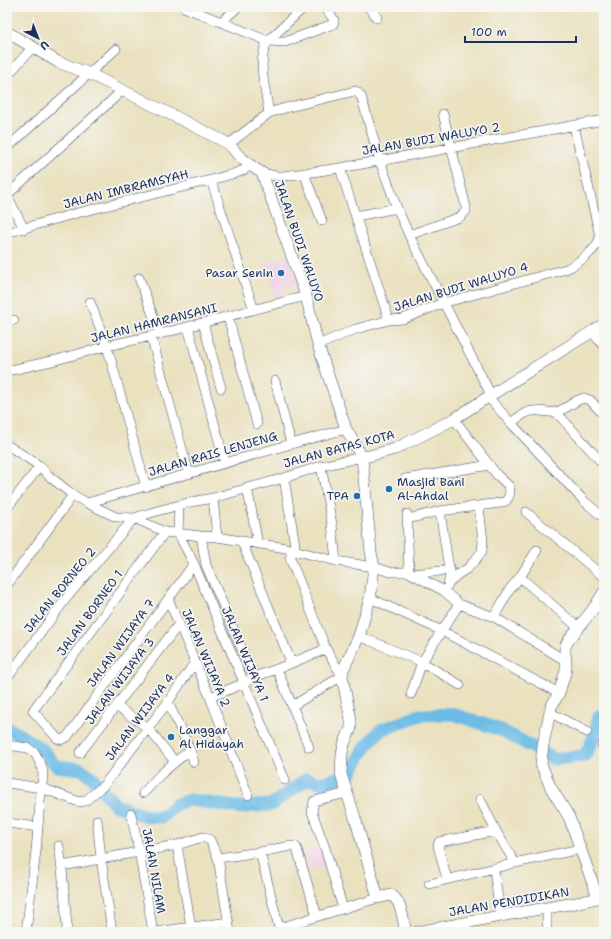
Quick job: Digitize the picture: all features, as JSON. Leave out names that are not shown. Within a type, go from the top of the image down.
[{"type":"street","points":[[184,7],[268,41],[280,42],[290,41],[333,24],[334,20],[325,7]]},
{"type":"street","points":[[221,22],[238,7]]},
{"type":"street","points":[[269,113],[262,71],[264,51],[268,41],[304,7]]},
{"type":"street","points":[[369,7],[377,18]]},
{"type":"street","name":"JALAN BUDI WALUYO","points":[[7,32],[58,62],[90,74],[229,144],[239,156],[262,173],[306,296],[318,345],[346,429],[362,457]]},
{"type":"street","points":[[7,76],[32,48]]},
{"type":"street","points":[[7,148],[116,49]]},
{"type":"street","points":[[24,229],[7,195],[123,90]]},
{"type":"street","points":[[229,144],[269,113],[357,92],[361,96],[380,161],[397,208],[409,235],[490,396],[511,423],[584,500],[604,518]]},
{"type":"street","points":[[409,235],[460,217],[466,211],[444,114]]},
{"type":"street","name":"JALAN BUDI WALUYO 2","points":[[262,173],[284,176],[340,168],[604,120]]},
{"type":"street","name":"JALAN BUDI WALUYO 4","points":[[318,345],[356,329],[389,320],[408,318],[443,303],[566,269],[577,263],[596,246],[600,240],[600,236],[574,126]]},
{"type":"street","name":"JALAN IMBRAMSYAH","points":[[7,233],[77,213],[211,180],[244,170],[250,165]]},
{"type":"street","points":[[340,168],[389,320]]},
{"type":"street","points":[[304,173],[322,221]]},
{"type":"street","points":[[211,180],[254,310]]},
{"type":"street","points":[[356,216],[397,208]]},
{"type":"street","points":[[139,278],[155,335],[189,474]]},
{"type":"street","name":"JALAN HAMRANSANI","points":[[7,371],[228,317],[306,296]]},
{"type":"street","points":[[90,302],[107,346],[146,487]]},
{"type":"street","points":[[228,317],[257,424]]},
{"type":"street","points":[[203,323],[222,388]]},
{"type":"street","name":"JALAN BATAS KOTA","points":[[7,445],[40,466],[49,476],[73,495],[101,511],[116,517],[134,518],[190,502],[213,498],[321,466],[395,449],[454,419],[604,324]]},
{"type":"street","points":[[188,327],[226,463]]},
{"type":"street","points":[[592,332],[604,346]]},
{"type":"street","points":[[274,381],[291,444]]},
{"type":"street","points":[[511,423],[522,414],[529,411],[536,410],[556,412],[584,398],[590,400],[604,415]]},
{"type":"street","points":[[556,412],[604,465]]},
{"type":"street","points":[[411,573],[407,517],[506,501],[509,496],[509,486],[497,475],[454,419]]},
{"type":"street","name":"JALAN RAIS LENJENG","points":[[87,503],[346,429]]},
{"type":"street","points":[[362,457],[371,552],[374,567],[370,598],[359,636],[343,670],[342,676],[351,728],[344,744],[342,754],[342,776],[378,898]]},
{"type":"street","points":[[405,479],[490,465]]},
{"type":"street","points":[[7,508],[40,466]]},
{"type":"street","points":[[321,466],[332,524],[336,561]]},
{"type":"street","points":[[284,478],[295,546],[290,558],[326,649],[342,676]]},
{"type":"street","points":[[248,487],[258,544]]},
{"type":"street","points":[[7,584],[73,495]]},
{"type":"street","points":[[213,498],[217,538]]},
{"type":"street","points":[[179,505],[179,536]]},
{"type":"street","points":[[444,591],[449,583],[457,575],[468,568],[482,551],[483,542],[479,506]]},
{"type":"street","points":[[440,511],[450,570],[449,583]]},
{"type":"street","points":[[526,512],[604,577]]},
{"type":"street","points":[[134,518],[165,532],[179,536],[201,536],[286,548],[336,561],[374,567],[390,572],[411,573],[450,570]]},
{"type":"street","name":"JALAN BORNEO 2","points":[[7,678],[68,596],[134,518]]},
{"type":"street","name":"JALAN BORNEO 1","points":[[67,737],[60,740],[57,738],[33,711],[165,532]]},
{"type":"street","name":"JALAN WIJAYA 1","points":[[179,536],[194,564],[285,780]]},
{"type":"street","points":[[201,536],[206,565],[254,677]]},
{"type":"street","points":[[242,542],[291,662]]},
{"type":"street","points":[[494,618],[510,590],[537,550]]},
{"type":"street","name":"JALAN WIJAYA 7","points":[[67,737],[194,564]]},
{"type":"street","points":[[411,573],[444,591],[459,604],[494,618],[566,661]]},
{"type":"street","points":[[520,577],[579,628]]},
{"type":"street","points":[[601,896],[580,849],[569,817],[551,788],[541,764],[543,745],[551,713],[551,707],[559,693],[566,670],[565,647],[604,592]]},
{"type":"street","points":[[370,598],[442,631],[559,693]]},
{"type":"street","name":"JALAN WIJAYA 2","points":[[168,599],[210,697],[248,795]]},
{"type":"street","points":[[411,694],[422,662],[459,604]]},
{"type":"street","name":"JALAN WIJAYA 3","points":[[80,753],[179,624]]},
{"type":"street","points":[[359,636],[422,662],[460,685]]},
{"type":"street","points":[[210,697],[244,683],[254,677],[326,649]]},
{"type":"street","name":"JALAN WIJAYA 4","points":[[42,788],[79,802],[86,801],[93,796],[104,785],[168,702],[195,662]]},
{"type":"street","points":[[277,669],[309,747]]},
{"type":"street","points":[[292,706],[342,676]]},
{"type":"street","points":[[168,702],[194,762]]},
{"type":"street","points":[[116,706],[148,728],[175,762]]},
{"type":"street","points":[[551,713],[588,732]]},
{"type":"street","points":[[7,745],[28,748],[34,753],[42,767],[43,776],[36,852],[26,932]]},
{"type":"street","points":[[143,793],[175,762],[190,750]]},
{"type":"street","points":[[7,783],[42,788]]},
{"type":"street","points":[[343,909],[325,848],[312,812],[314,801],[347,793]]},
{"type":"street","points":[[480,799],[496,831],[515,863]]},
{"type":"street","name":"JALAN NILAM","points":[[131,814],[153,932]]},
{"type":"street","points":[[97,820],[112,932]]},
{"type":"street","points":[[7,823],[38,827]]},
{"type":"street","points":[[448,879],[438,846],[439,842],[496,831]]},
{"type":"street","points":[[62,866],[177,845],[204,837],[208,838],[218,858],[230,932]]},
{"type":"street","points":[[177,845],[191,927]]},
{"type":"street","points":[[59,846],[67,927],[66,932]]},
{"type":"street","points":[[218,858],[295,846],[317,916]]},
{"type":"street","points":[[429,884],[580,849]]},
{"type":"street","points":[[260,852],[280,930],[317,916],[391,895],[395,896],[399,902],[406,932]]},
{"type":"street","points":[[494,868],[500,916]]},
{"type":"street","name":"JALAN PENDIDIKAN","points":[[418,932],[547,908],[601,896]]},
{"type":"street","points":[[547,908],[547,932]]},
{"type":"street","points":[[156,932],[229,922]]},
{"type":"shaded area","name":"Pasar Senin","points":[[288,256],[298,284],[281,290],[284,299],[277,301],[265,263]]},
{"type":"shaded area","points":[[322,847],[327,866],[310,871],[304,851]]},
{"type":"waterway","points":[[7,727],[43,750],[56,766],[81,769],[92,777],[115,805],[146,816],[162,817],[176,804],[190,800],[241,808],[271,805],[307,779],[321,783],[350,774],[366,746],[381,730],[420,715],[453,714],[501,730],[554,759],[584,756],[592,742],[599,716],[604,717]]},
{"type":"place","name":"Pasar Senin","points":[[281,273]]},
{"type":"place","name":"Masjid Bani Al-Ahdal","points":[[389,489]]},
{"type":"place","name":"TPA","points":[[357,496]]},
{"type":"place","name":"Langgar Al Hidayah","points":[[171,737]]}]
